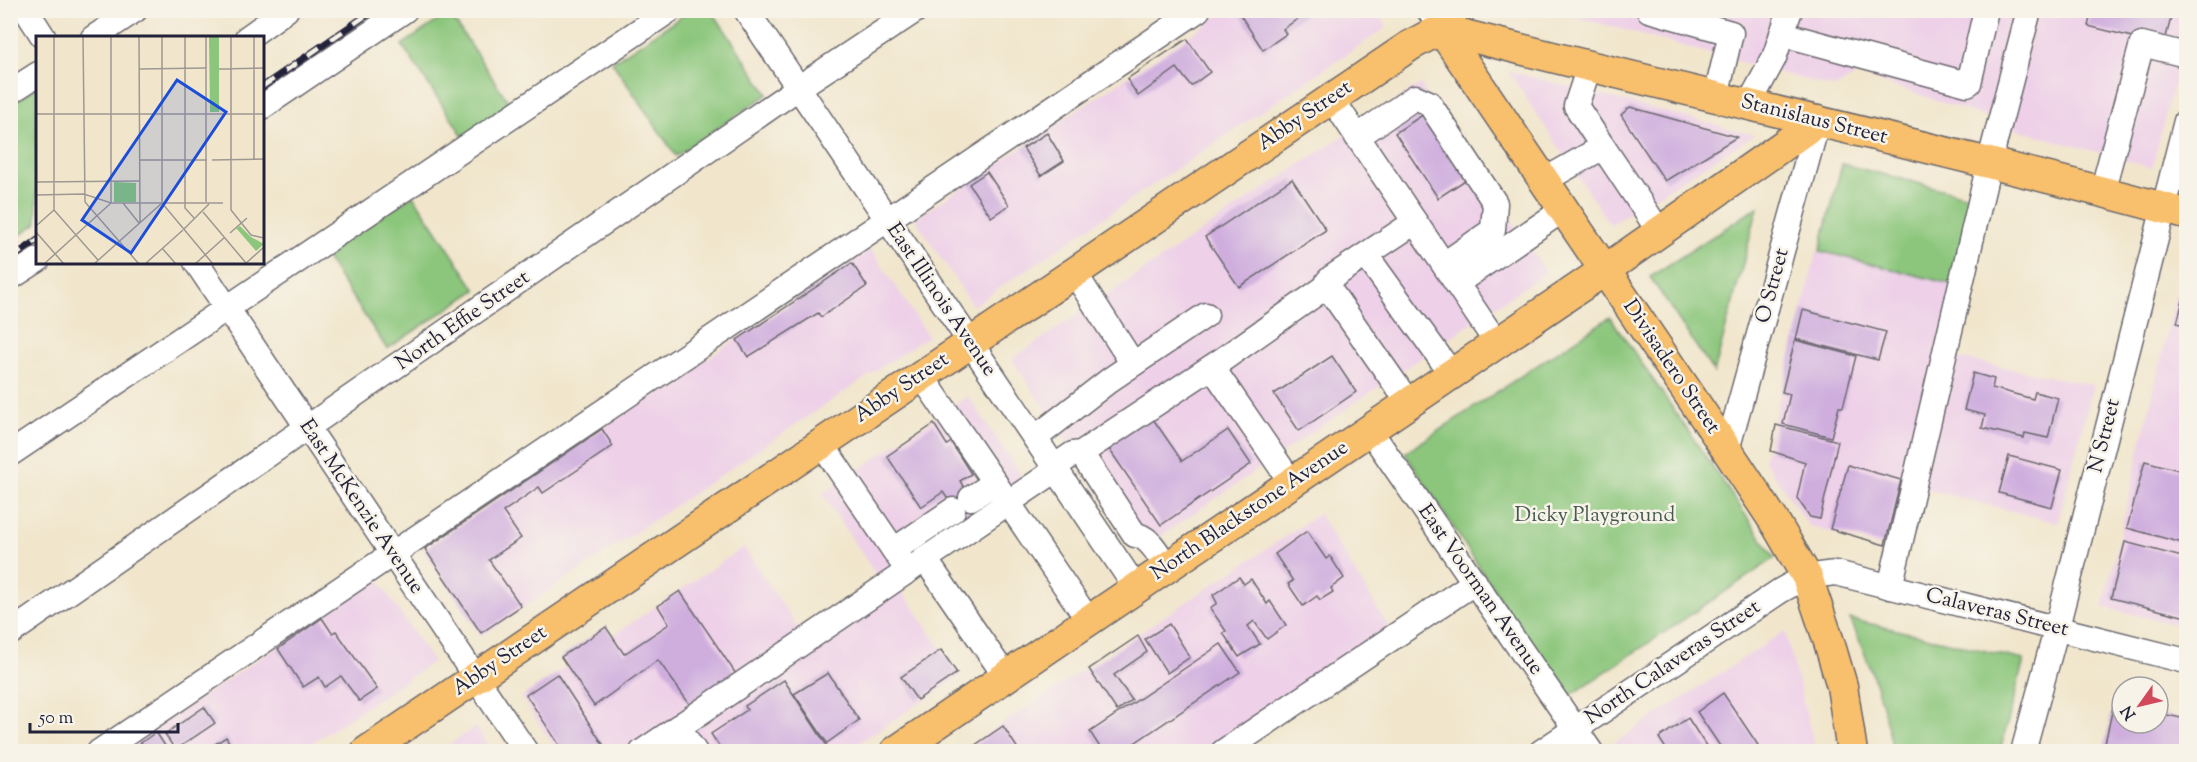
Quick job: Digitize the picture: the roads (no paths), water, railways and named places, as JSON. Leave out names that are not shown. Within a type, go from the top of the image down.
[{"type":"main road","name":"Stanislaus Street","points":[[1441,17],[1589,67],[1749,104],[2175,211]]},
{"type":"main road","name":"Abby Street","points":[[366,752],[1411,45],[1441,17]]},
{"type":"main road","name":"Divisadero Street","points":[[1441,17],[1564,209],[1776,524],[1807,577],[1842,686],[1852,752]]},
{"type":"main road","name":"North Blackstone Avenue","points":[[895,752],[1605,270],[1818,122]]},
{"type":"street","points":[[26,10],[43,36]]},
{"type":"street","points":[[96,36],[135,10]]},
{"type":"street","points":[[250,36],[286,10]]},
{"type":"street","points":[[264,106],[405,10]]},
{"type":"street","points":[[10,454],[670,10]]},
{"type":"street","name":"East Illinois Avenue","points":[[746,10],[1136,588]]},
{"type":"street","name":"North Effie Street","points":[[10,633],[798,88],[916,10]]},
{"type":"street","points":[[99,752],[1198,10]]},
{"type":"street","points":[[1649,10],[1731,33],[1716,96]]},
{"type":"street","points":[[1749,104],[1774,58],[1790,10]]},
{"type":"street","points":[[1782,34],[1967,84],[1986,10]]},
{"type":"street","points":[[1890,586],[1989,164],[2029,10]]},
{"type":"street","points":[[2102,192],[2142,44],[2187,55]]},
{"type":"street","points":[[1589,67],[1576,106],[1659,231]]},
{"type":"street","points":[[10,92],[36,75]]},
{"type":"street","points":[[1358,137],[1415,97],[1428,103],[1435,112],[1495,203],[1493,230],[1450,274]]},
{"type":"street","points":[[1332,99],[1496,342]]},
{"type":"street","name":"N Street","points":[[2023,752],[2175,211],[2187,121]]},
{"type":"street","name":"O Street","points":[[1727,450],[1818,122]]},
{"type":"street","points":[[1545,180],[1603,147]]},
{"type":"street","points":[[1450,274],[1564,209]]},
{"type":"street","points":[[1408,402],[1327,286],[1328,280],[1415,222]]},
{"type":"street","points":[[1366,255],[1451,373]]},
{"type":"street","points":[[10,278],[36,261]]},
{"type":"street","name":"East McKenzie Avenue","points":[[197,264],[526,752]]},
{"type":"street","points":[[1074,272],[1133,364]]},
{"type":"street","points":[[642,752],[1008,503],[1073,454],[1081,453],[1212,367],[1327,286]]},
{"type":"street","points":[[1035,438],[1133,364],[1206,315]]},
{"type":"street","points":[[1212,367],[1291,482]]},
{"type":"street","points":[[921,375],[1089,621]]},
{"type":"street","name":"East Voorman Avenue","points":[[1369,429],[1591,752]]},
{"type":"street","points":[[821,442],[894,550],[917,565],[1006,676]]},
{"type":"street","points":[[1081,453],[1135,535]]},
{"type":"street","points":[[894,550],[994,483]]},
{"type":"street","points":[[1112,552],[1135,535],[1141,535],[1147,539],[1167,567]]},
{"type":"street","name":"Calaveras Street","points":[[1807,577],[1836,573],[2187,661]]},
{"type":"street","name":"North Calaveras Street","points":[[1541,752],[1780,591],[1807,577]]},
{"type":"street","points":[[1223,752],[1475,582]]},
{"type":"street","points":[[678,727],[695,752]]},
{"type":"railway","points":[[264,86],[374,10]]},
{"type":"railway","points":[[10,259],[36,241]]},
{"type":"park label","name":"Dicky Playground","points":[[1595,516]]}]
